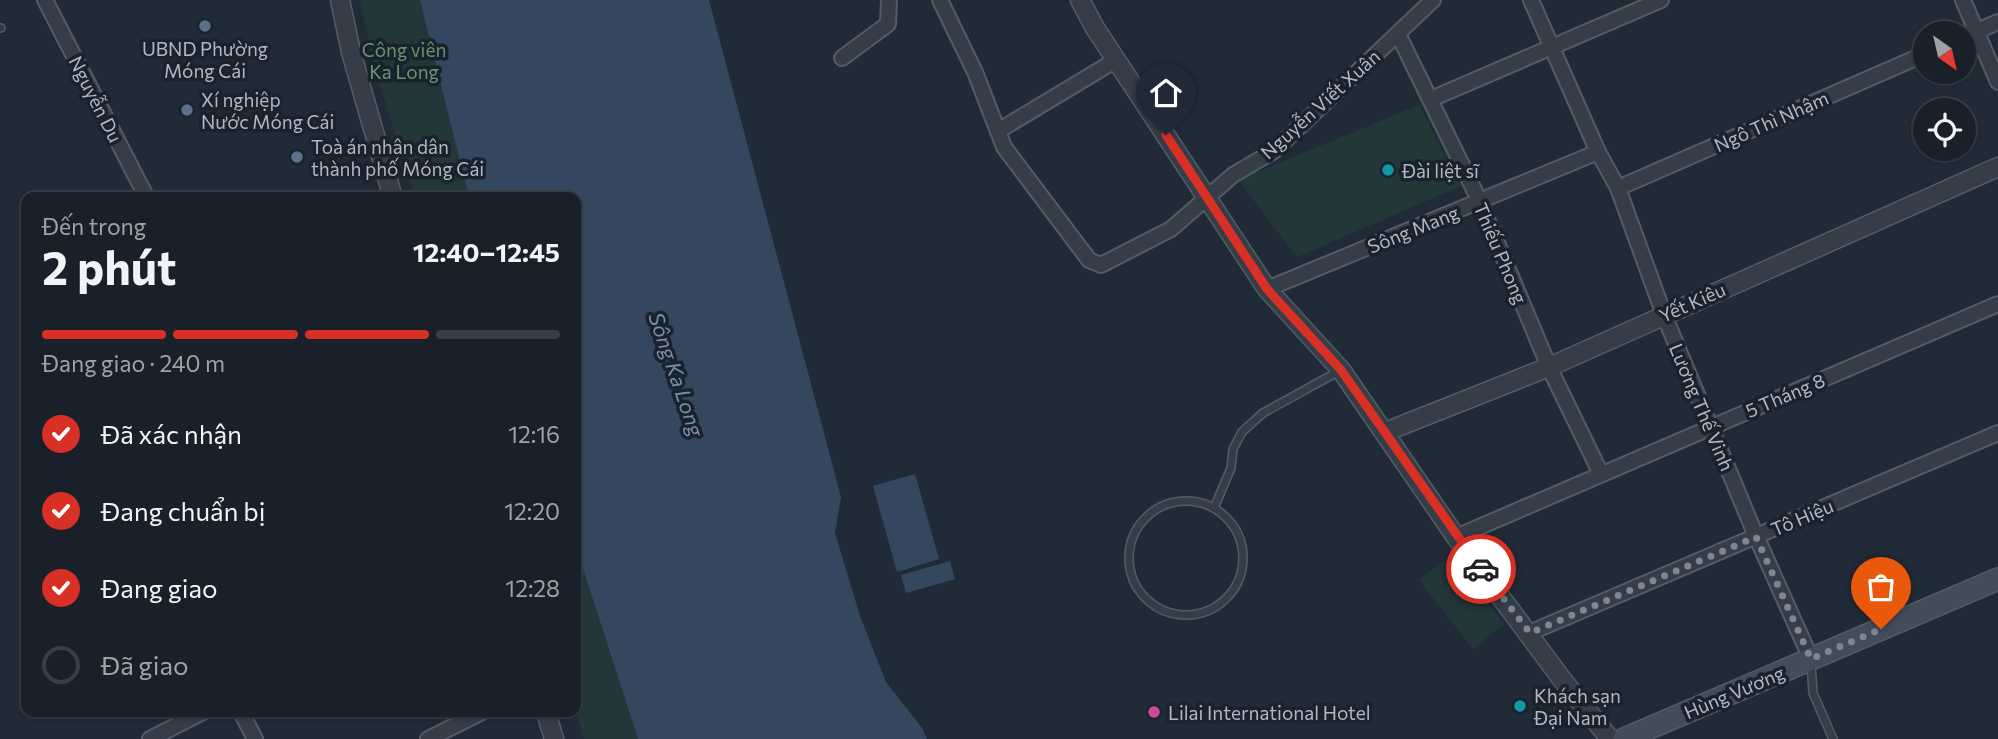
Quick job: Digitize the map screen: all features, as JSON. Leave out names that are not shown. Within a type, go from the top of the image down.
[{"type":"main road","name":"Hùng Vương","points":[[1625,739],[1998,579]]},
{"type":"street","name":"Nguyễn Du","points":[[44,0],[144,192]]},
{"type":"street","points":[[340,0],[351,52],[391,192]]},
{"type":"street","points":[[842,58],[888,24],[889,0]]},
{"type":"street","name":"Nguyễn Viết Xuân","points":[[940,0],[975,72],[1004,147],[1089,260],[1101,265],[1171,229],[1233,175],[1274,151],[1433,0]]},
{"type":"street","points":[[1080,0],[1095,28],[1267,289],[1341,370],[1456,537],[1610,739]]},
{"type":"street","name":"Lương Thế Vinh","points":[[1531,0],[1598,152],[1618,188],[1664,315],[1756,537],[1811,659]]},
{"type":"street","points":[[1431,99],[1661,0]]},
{"type":"street","points":[[1963,0],[1967,21]]},
{"type":"street","points":[[1976,31],[1998,22]]},
{"type":"street","name":"Thiếu Phong","points":[[1398,34],[1480,202],[1549,367],[1601,474]]},
{"type":"street","points":[[1976,44],[1998,82]]},
{"type":"street","name":"Ngô Thì Nhậm","points":[[1618,188],[1913,59]]},
{"type":"street","points":[[998,131],[1116,60]]},
{"type":"street","name":"Sông Mang","points":[[1267,289],[1598,152]]},
{"type":"street","name":"Yết Kiêu","points":[[1385,432],[1549,367],[1998,167]]},
{"type":"street","name":"5 Tháng 8","points":[[1456,537],[1998,304]]},
{"type":"street","name":"Tô Hiệu","points":[[1530,633],[1998,433]]},
{"type":"street","points":[[150,739],[193,717]]},
{"type":"street","points":[[244,717],[255,739]]},
{"type":"street","points":[[428,739],[472,717]]},
{"type":"street","points":[[547,717],[554,739]]},
{"type":"lane","points":[[1214,508],[1231,468],[1233,449],[1242,432],[1263,413],[1341,370]]},
{"type":"lane","points":[[1181,501],[1198,502],[1214,508],[1229,519],[1241,543],[1242,571],[1235,587],[1223,601],[1207,611],[1189,615],[1171,613],[1154,605],[1142,593],[1133,578],[1129,561],[1131,544],[1138,528],[1149,514],[1164,505],[1181,501]]},
{"type":"lane","points":[[1811,659],[1814,693],[1833,739]]},
{"type":"green space","name":"Công viên Ka Long","points":[[360,0],[420,0],[468,192],[413,192],[374,66]]},
{"type":"green space","points":[[1419,105],[1461,186],[1297,257],[1238,180]]},
{"type":"green space","points":[[1451,555],[1504,624],[1473,649],[1419,580]]},
{"type":"green space","points":[[581,562],[638,739],[584,739],[577,717],[581,717]]},
{"type":"water","name":"Sông Ka Long","points":[[420,0],[709,0],[841,497],[835,533],[860,616],[886,682],[922,728],[927,739],[638,739],[581,562],[581,192],[468,192]]},
{"type":"water","points":[[915,474],[939,559],[897,572],[873,486]]},
{"type":"water","points":[[950,561],[955,579],[906,593],[901,575]]},
{"type":"way so far","points":[[1481,569],[1530,633],[1756,537],[1811,659],[1881,629]]},
{"type":"place","name":"UBND Phường Móng Cái","points":[[205,26]]},
{"type":"place","name":"Xí nghiệp Nước Móng Cái","points":[[187,110]]},
{"type":"place","name":"Toà án nhân dân thành phố Móng Cái","points":[[297,157]]},
{"type":"place","name":"Đài liệt sĩ","points":[[1388,170]]},
{"type":"place","name":"Khách sạn Đại Nam","points":[[1520,706]]},
{"type":"place","name":"Lilai International Hotel","points":[[1154,712]]},
{"type":"route","points":[[1166,135],[1267,289],[1341,370],[1481,569]]}]
